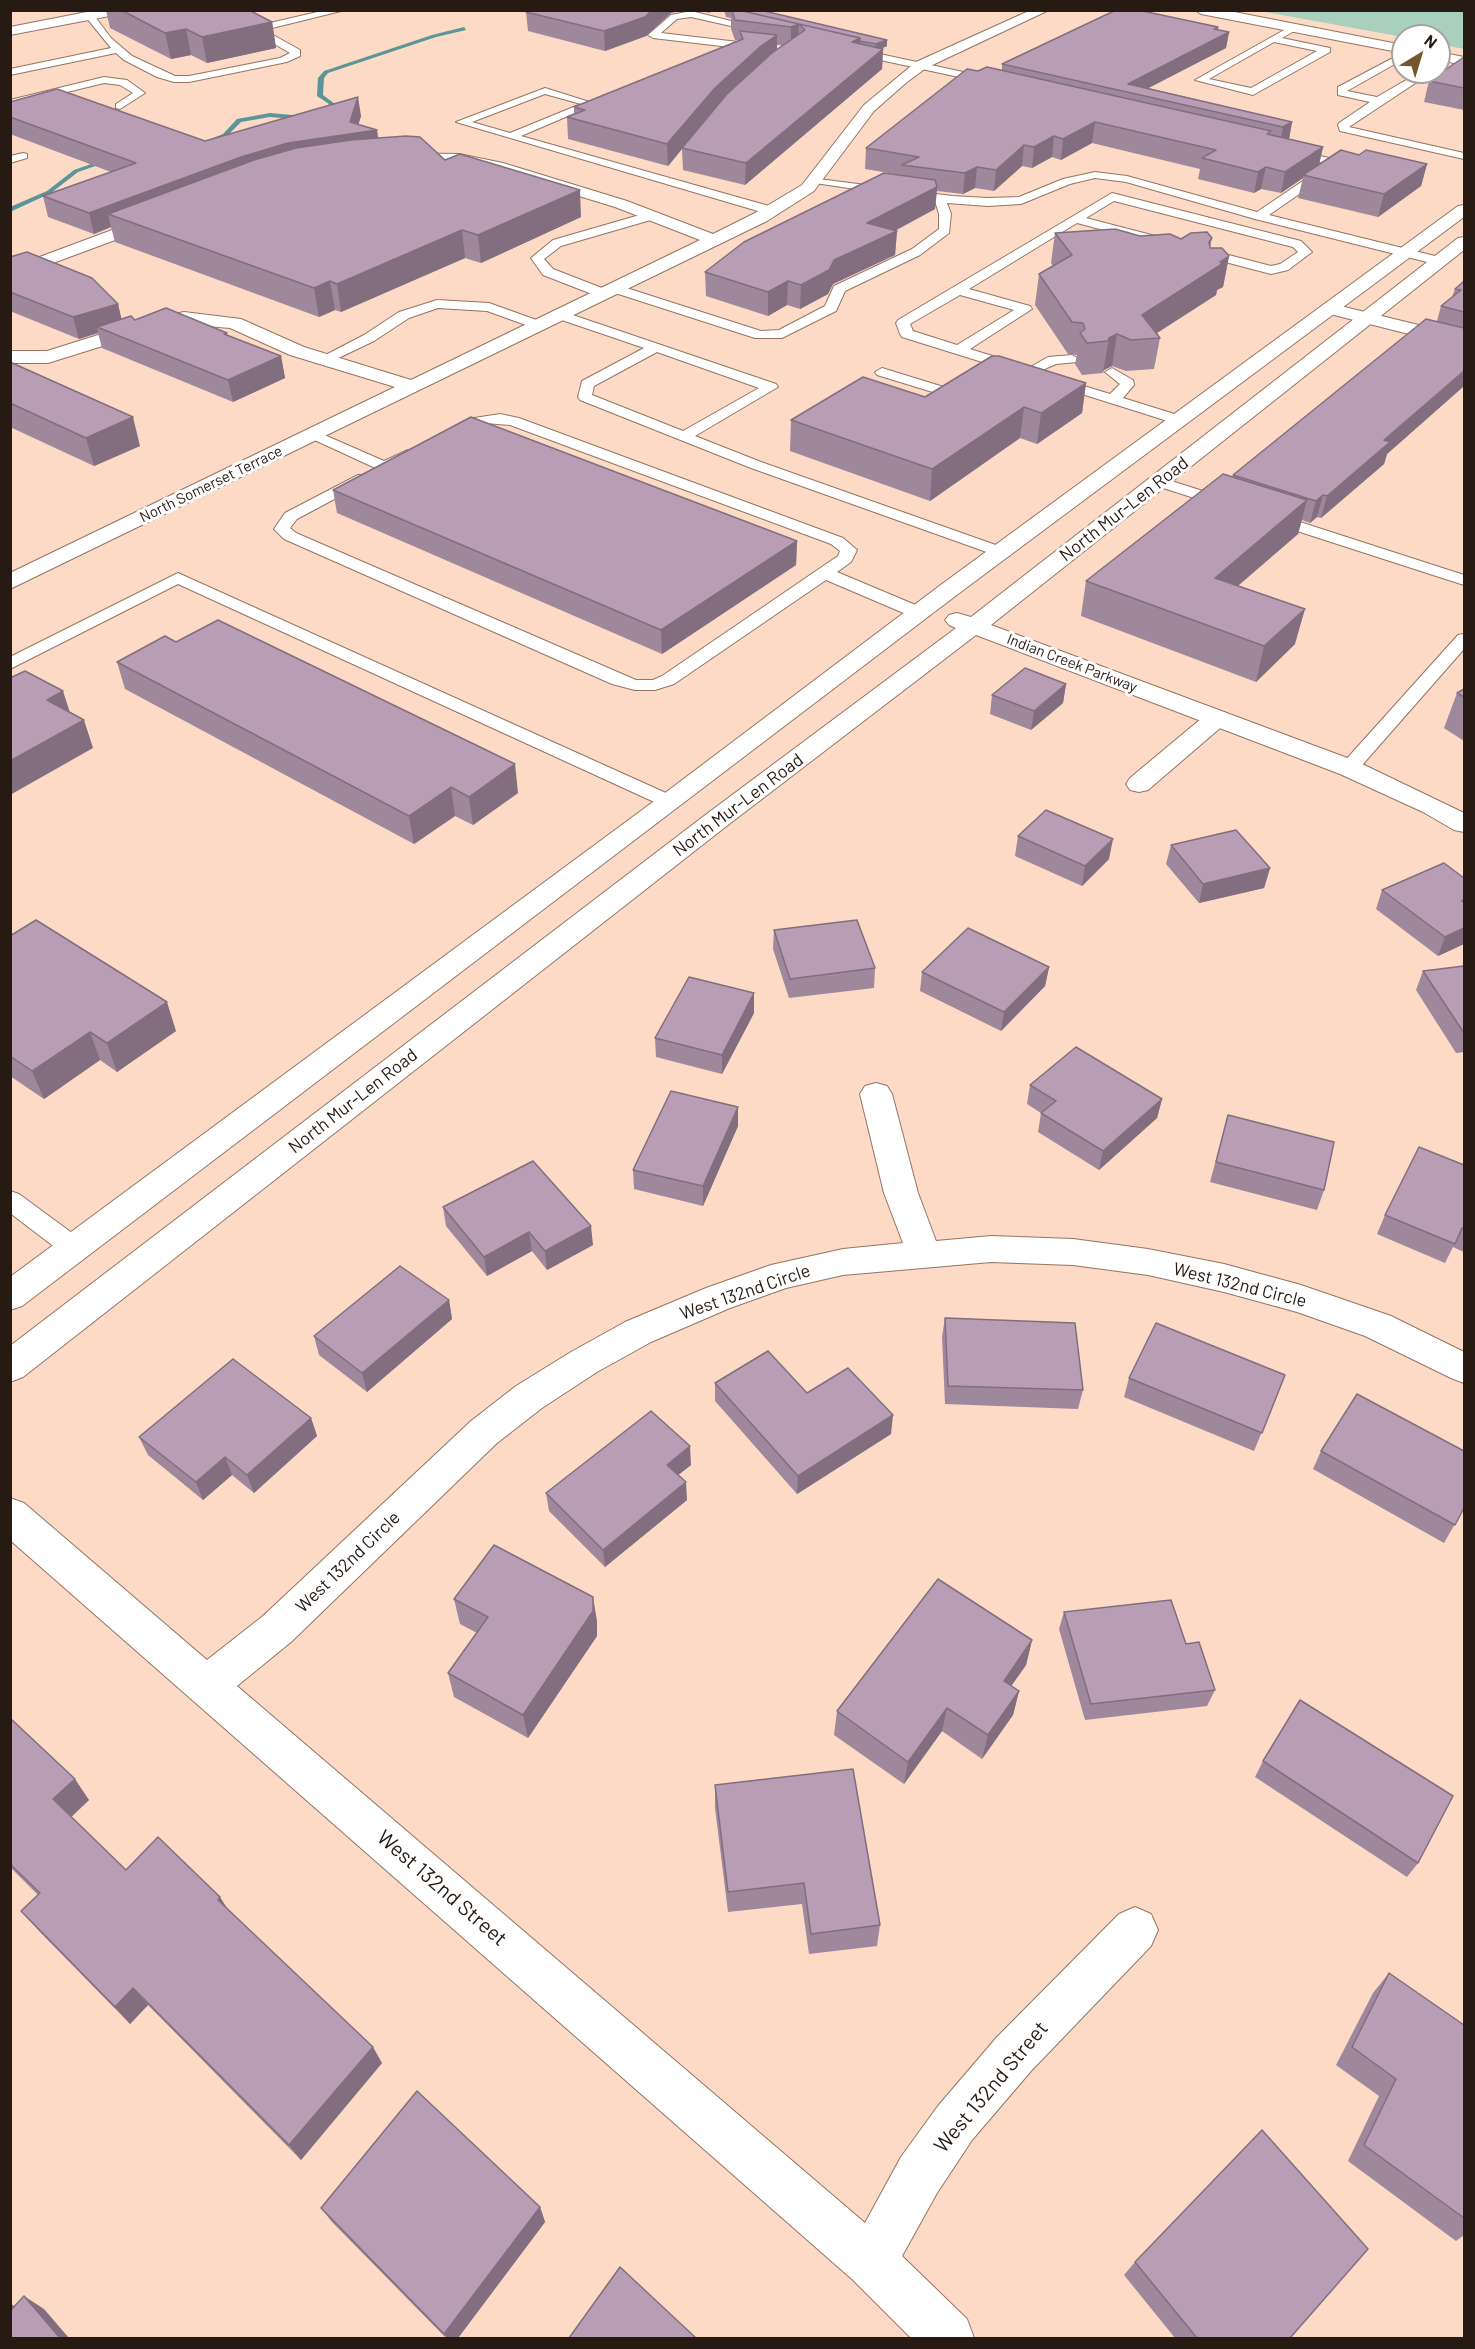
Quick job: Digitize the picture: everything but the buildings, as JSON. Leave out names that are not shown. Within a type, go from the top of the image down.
[{"type":"street","points":[[10,32],[120,10]]},
{"type":"street","name":"North Somerset Terrace","points":[[10,582],[772,211],[808,188],[869,108],[902,79],[921,65],[1043,10]]},
{"type":"street","points":[[1202,10],[1391,47]]},
{"type":"street","points":[[376,157],[419,156],[459,159],[497,166],[621,204],[714,240]]},
{"type":"street","name":"North Mur-Len Road","points":[[10,1296],[923,610],[1464,210]]},
{"type":"street","points":[[10,274],[176,211]]},
{"type":"street","name":"North Mur-Len Road","points":[[10,1367],[714,822],[974,626],[1464,242]]},
{"type":"street","points":[[1332,309],[1464,342]]},
{"type":"street","points":[[10,357],[48,357],[153,324],[184,318],[234,323],[297,351],[412,386]]},
{"type":"street","name":"Indian Creek Parkway","points":[[923,610],[974,626],[1349,768],[1432,806],[1464,824]]},
{"type":"street","points":[[1139,784],[1217,718]]},
{"type":"street","points":[[876,1094],[900,1193],[924,1254]]},
{"type":"street","name":"West 132nd Circle","points":[[208,1684],[277,1629],[483,1432],[530,1396],[638,1332],[718,1298],[783,1275],[843,1262],[991,1249],[1072,1252],[1148,1262],[1224,1278],[1301,1299],[1377,1326],[1464,1368]]},
{"type":"street","name":"West 132nd Street","points":[[10,1515],[208,1684],[872,2262],[948,2338]]},
{"type":"street","name":"West 132nd Street","points":[[872,2262],[919,2175],[956,2123],[1014,2054],[1135,1930]]},
{"type":"lane","points":[[90,16],[108,39],[131,59],[161,75],[174,79],[189,79],[283,60],[296,54],[228,10]]},
{"type":"lane","points":[[256,29],[341,10]]},
{"type":"lane","points":[[769,32],[691,14],[674,17],[653,36],[780,50]]},
{"type":"lane","points":[[1272,39],[1326,50],[1253,92],[1200,80],[1272,39],[1293,28]]},
{"type":"lane","points":[[836,47],[1000,84]]},
{"type":"lane","points":[[10,72],[119,49]]},
{"type":"lane","points":[[111,63],[131,59]]},
{"type":"lane","points":[[1379,101],[1342,93],[1342,89],[1391,63]]},
{"type":"lane","points":[[10,102],[104,80],[123,82],[140,93],[120,106]]},
{"type":"lane","points":[[1407,84],[1343,125],[1344,129],[1462,156]]},
{"type":"lane","points":[[511,136],[591,104],[545,91],[461,122],[511,136],[670,176],[772,211]]},
{"type":"lane","points":[[1357,116],[1373,122],[1377,129],[1370,135]]},
{"type":"lane","points":[[1259,216],[1338,163],[1282,150]]},
{"type":"lane","points":[[10,160],[23,156]]},
{"type":"lane","points":[[815,180],[940,198],[987,202],[1021,200],[1067,181],[1095,175],[1127,179],[1259,216],[1439,261]]},
{"type":"lane","points":[[1179,420],[908,334],[903,323],[1112,197],[1297,244],[1306,252],[1284,267],[1233,274]]},
{"type":"lane","points":[[650,216],[557,243],[537,258],[548,272],[608,291],[760,335],[782,334],[831,309],[839,289],[916,252],[945,230],[945,214],[940,198]]},
{"type":"lane","points":[[1158,254],[1170,243],[1234,209]]},
{"type":"lane","points":[[1076,219],[1271,270]]},
{"type":"lane","points":[[958,290],[1025,309],[959,350]]},
{"type":"lane","points":[[325,359],[369,338],[404,315],[437,304],[489,307],[537,325]]},
{"type":"lane","points":[[558,314],[771,387],[684,436]]},
{"type":"lane","points":[[656,347],[586,384],[585,397],[756,465],[1001,552]]},
{"type":"lane","points":[[1029,372],[1053,360],[1072,359]]},
{"type":"lane","points":[[882,372],[949,393],[998,362]]},
{"type":"lane","points":[[1112,372],[1126,380],[1127,385],[1113,399]]},
{"type":"lane","points":[[500,418],[514,421],[837,541],[849,550],[845,559],[668,680],[655,685],[635,685],[618,680],[290,536],[282,529],[291,516],[384,467],[473,422],[500,418]]},
{"type":"lane","points":[[313,434],[384,467]]},
{"type":"lane","points":[[1159,482],[1464,580]]},
{"type":"lane","points":[[824,573],[923,610]]},
{"type":"lane","points":[[10,664],[178,578],[670,802]]},
{"type":"lane","points":[[1349,768],[1464,639]]},
{"type":"lane","points":[[10,1200],[74,1248]]},
{"type":"green space","points":[[1260,11],[1464,11],[1464,49],[1451,46],[1451,24],[1391,24],[1391,35]]},
{"type":"waterway","points":[[209,141],[225,135],[239,120],[270,115],[303,118],[327,112],[332,104],[320,96],[321,78],[326,72],[434,36],[464,29]]},
{"type":"waterway","points":[[10,210],[49,192],[76,171],[108,160]]}]
